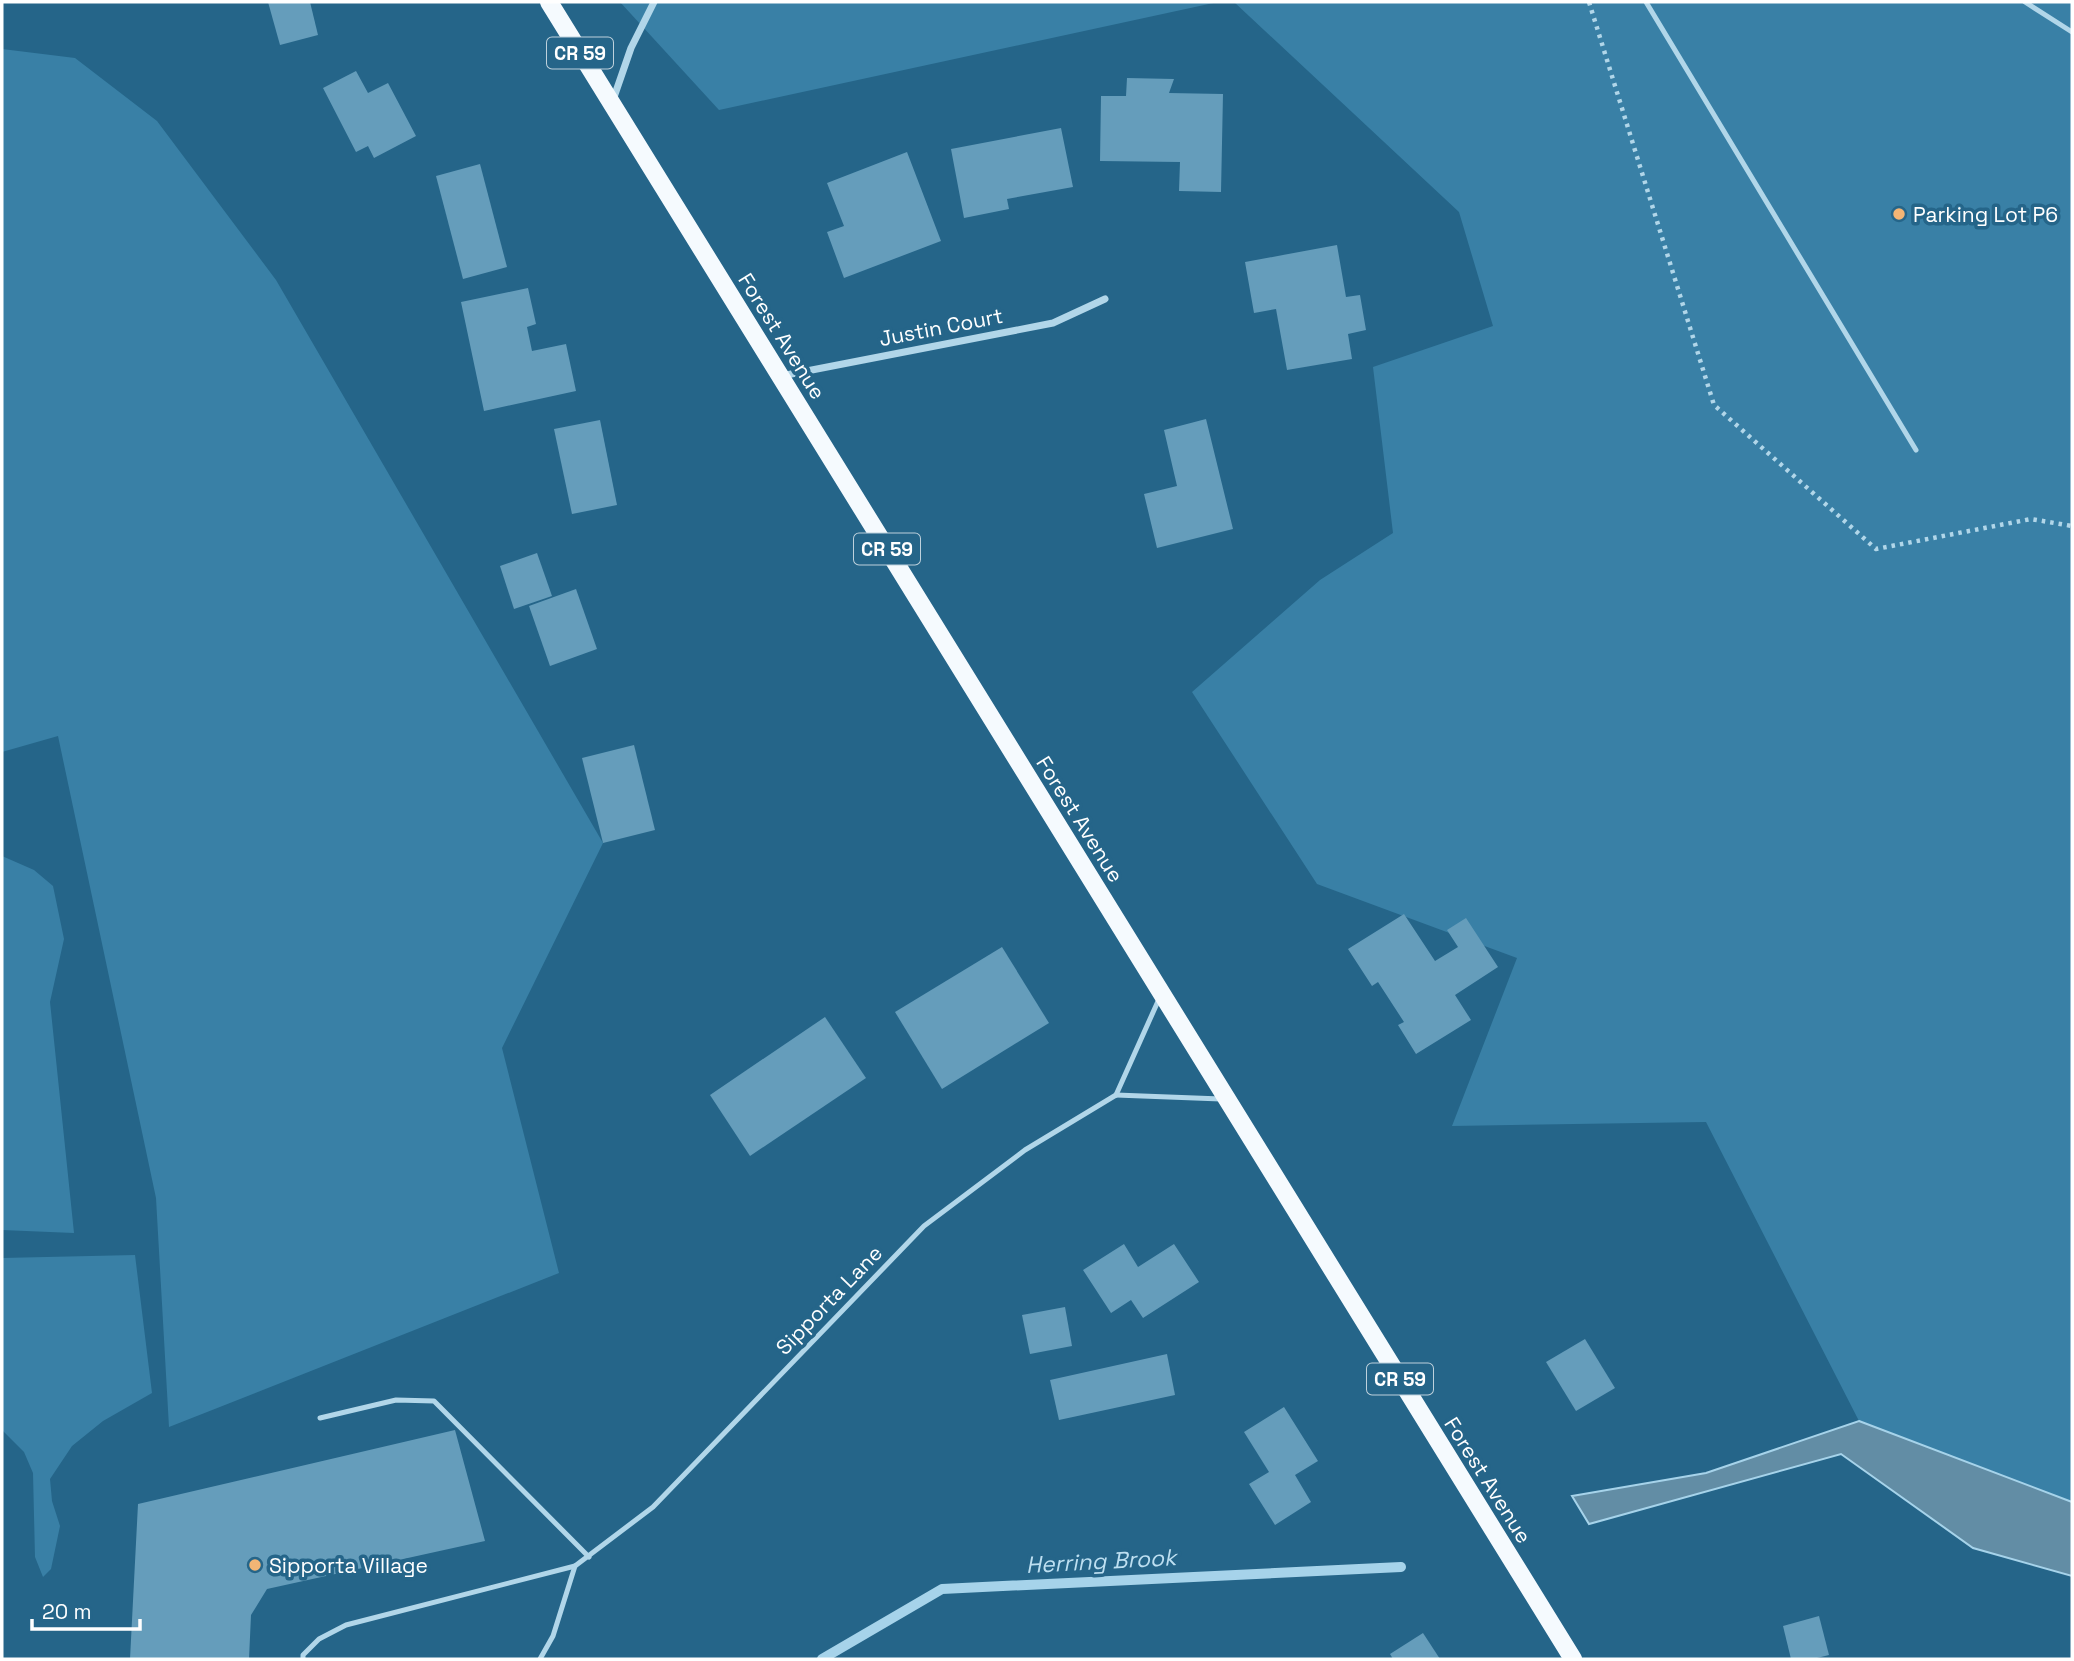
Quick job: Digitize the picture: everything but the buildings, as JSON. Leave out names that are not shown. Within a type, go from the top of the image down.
[{"type":"main road","name":"Forest Avenue","points":[[549,2],[1573,1659]]},
{"type":"street","points":[[612,104],[631,48],[654,2]]},
{"type":"street","name":"Justin Court","points":[[780,376],[1053,323],[1105,299]]},
{"type":"lane","points":[[1646,2],[1916,450]]},
{"type":"lane","points":[[2025,2],[2072,32]]},
{"type":"lane","points":[[1162,995],[1116,1095],[1226,1099]]},
{"type":"lane","name":"Sipporta Lane","points":[[303,1659],[303,1655],[319,1639],[346,1625],[575,1566],[589,1557],[653,1507],[924,1226],[1025,1150],[1116,1095]]},
{"type":"lane","points":[[320,1418],[396,1400],[434,1401],[589,1557]]},
{"type":"lane","points":[[540,1659],[553,1636],[575,1566]]},
{"type":"path","points":[[1589,2],[1714,405],[1877,550],[2031,519],[2072,526]]},
{"type":"shaded area","points":[[620,2],[1218,2],[719,110]]},
{"type":"shaded area","points":[[1234,2],[2072,2],[2072,1502],[1859,1421],[1706,1122],[1452,1126],[1517,958],[1317,884],[1192,692],[1320,580],[1393,533],[1373,367],[1493,326],[1459,212]]},
{"type":"shaded area","points":[[2,49],[75,58],[157,121],[276,280],[603,843],[502,1048],[559,1273],[169,1427],[156,1198],[58,736],[2,752]]},
{"type":"shaded area","points":[[2,856],[34,870],[53,886],[64,939],[50,1002],[74,1233],[2,1230]]},
{"type":"shaded area","points":[[135,1255],[152,1393],[103,1421],[72,1446],[50,1479],[52,1501],[60,1526],[51,1569],[43,1577],[35,1557],[33,1473],[24,1452],[2,1430],[2,1258]]},
{"type":"shaded area","points":[[1859,1421],[2072,1502],[2072,1576],[1973,1548],[1841,1454],[1589,1524],[1572,1496],[1706,1473]]},
{"type":"waterway","name":"Herring Brook","points":[[822,1659],[942,1589],[1401,1567]]},
{"type":"place","name":"Parking Lot P6","points":[[1899,214]]},
{"type":"place","name":"Sipporta Village","points":[[255,1565]]}]
